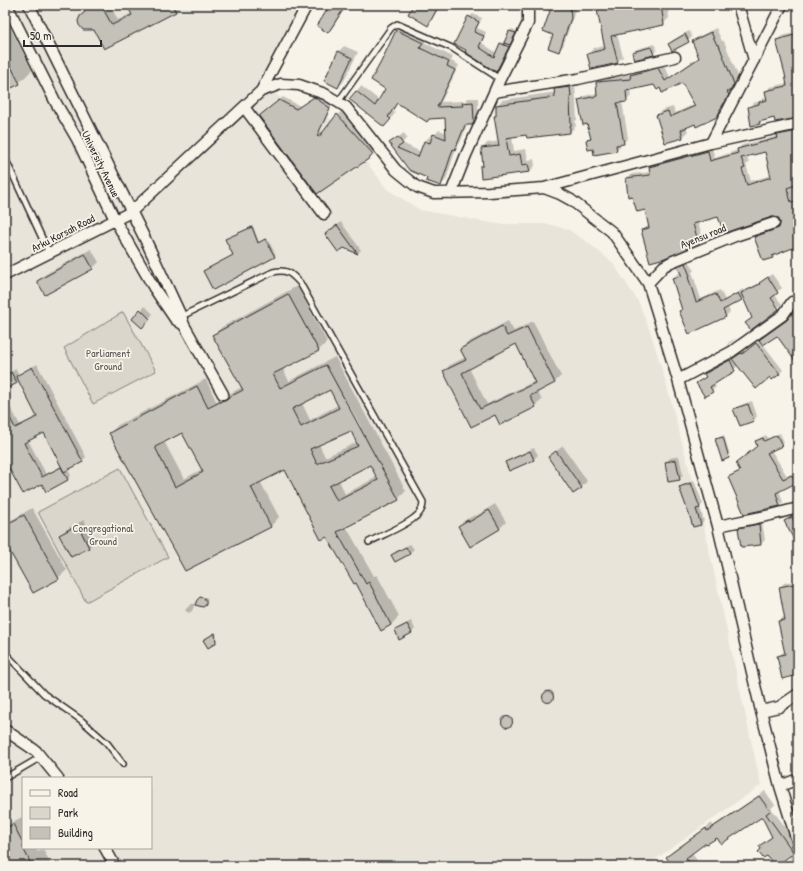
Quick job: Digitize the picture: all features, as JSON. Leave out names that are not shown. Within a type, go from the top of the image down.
[{"type":"street","name":"University Avenue","points":[[7,5],[56,103],[77,139],[115,220],[154,288],[180,320]]},
{"type":"street","name":"University Avenue","points":[[29,5],[132,212],[180,320],[223,394]]},
{"type":"street","points":[[261,90],[307,5]]},
{"type":"street","points":[[451,194],[466,155],[494,92],[528,23],[528,5]]},
{"type":"street","points":[[738,5],[754,60]]},
{"type":"street","points":[[711,143],[782,5]]},
{"type":"street","points":[[494,92],[578,79],[675,57]]},
{"type":"street","points":[[261,90],[281,84],[300,85],[324,94],[338,102],[346,107],[396,170],[417,187],[434,193],[451,194],[544,188],[711,143],[798,124]]},
{"type":"street","name":"Arku Korsah Road","points":[[5,275],[132,212],[261,90]]},
{"type":"street","points":[[244,107],[324,214]]},
{"type":"street","points":[[544,188],[571,200],[612,232],[648,283],[678,380],[718,526],[761,711],[780,786],[798,844]]},
{"type":"street","name":"Ayensu road","points":[[648,283],[664,266],[670,262],[735,236],[774,223]]},
{"type":"street","points":[[678,380],[731,352],[783,315],[792,302]]},
{"type":"street","points":[[718,526],[798,508]]},
{"type":"street","points":[[761,711],[779,707],[798,694]]},
{"type":"street","points":[[5,730],[36,751],[57,777]]},
{"type":"street","points":[[780,786],[798,779]]},
{"type":"street","points":[[105,849],[115,866]]},
{"type":"lane","points":[[338,102],[391,28],[398,24],[452,48],[500,79]]},
{"type":"lane","points":[[5,158],[50,253]]},
{"type":"lane","points":[[180,320],[273,272],[282,270],[291,273],[300,283],[423,502],[423,507],[414,518],[369,542]]},
{"type":"lane","points":[[5,657],[8,656],[44,694],[81,720],[107,744],[123,764]]},
{"type":"lane","points":[[5,778],[41,757]]},
{"type":"shaded area","points":[[5,5],[306,5],[265,84],[289,106],[316,111],[335,122],[387,189],[420,210],[497,224],[548,224],[569,230],[587,242],[613,263],[639,303],[651,334],[666,383],[700,509],[761,785],[656,859],[652,866],[5,866]]},
{"type":"green space","name":"Parliament Ground","points":[[123,312],[156,371],[93,404],[64,348]]},
{"type":"green space","name":"Congregational Ground","points":[[120,468],[168,557],[86,602],[38,512]]},
{"type":"building","points":[[81,5],[101,5],[112,25],[132,15],[127,5],[172,5],[176,12],[104,49],[94,30],[83,30],[79,25],[78,21],[80,16],[85,12]]},
{"type":"building","points":[[330,5],[346,5],[328,33],[317,26]]},
{"type":"building","points":[[413,5],[439,5],[428,26],[408,14]]},
{"type":"building","points":[[552,5],[570,5],[571,18],[559,52],[548,48],[553,35],[543,31]]},
{"type":"building","points":[[596,5],[661,5],[664,25],[611,36],[618,63],[591,69],[587,54],[605,49]]},
{"type":"building","points":[[468,16],[479,22],[474,32],[484,36],[479,47],[494,57],[500,43],[509,47],[496,72],[465,52],[466,50],[454,44]]},
{"type":"building","points":[[396,30],[423,43],[420,48],[449,62],[447,66],[455,70],[437,107],[463,106],[462,103],[473,102],[474,122],[472,125],[465,125],[455,150],[453,149],[441,186],[426,181],[427,178],[409,170],[389,143],[398,137],[403,144],[397,148],[418,157],[424,141],[430,143],[433,134],[446,139],[445,118],[429,119],[427,122],[397,103],[388,117],[391,119],[384,127],[349,99],[356,91],[375,106],[385,89],[371,80]]},
{"type":"building","points":[[509,31],[516,33],[510,45],[504,43]]},
{"type":"building","points":[[711,32],[717,45],[719,45],[734,84],[731,90],[727,92],[729,95],[717,117],[696,127],[695,124],[681,130],[683,138],[665,143],[656,115],[668,111],[670,117],[695,106],[682,83],[662,93],[660,88],[657,90],[654,85],[626,91],[627,102],[617,103],[624,144],[616,145],[617,151],[594,155],[593,149],[588,150],[586,140],[591,139],[587,124],[583,125],[578,100],[597,96],[596,82],[631,79],[630,75],[658,68],[665,81],[699,58],[692,41]]},
{"type":"building","points":[[685,34],[689,42],[672,51],[668,44]]},
{"type":"building","points":[[798,34],[798,118],[775,122],[774,118],[751,126],[748,107],[767,100],[765,91],[787,86],[776,40]]},
{"type":"building","points":[[651,47],[654,55],[634,60],[632,52]]},
{"type":"building","points":[[338,51],[352,58],[338,88],[324,81]]},
{"type":"building","points":[[5,55],[20,84],[5,91]]},
{"type":"building","points":[[570,87],[570,133],[527,138],[526,135],[506,138],[509,156],[520,154],[522,165],[528,164],[530,172],[481,178],[480,166],[483,166],[481,148],[499,146],[494,116],[496,116],[496,105],[555,97],[554,89]]},
{"type":"building","points":[[314,97],[330,108],[317,136],[319,137],[337,114],[373,154],[370,158],[317,194],[259,116],[279,100],[296,109]]},
{"type":"building","points":[[798,131],[798,184],[787,188],[791,202],[798,201],[798,246],[763,261],[754,237],[779,228],[779,218],[772,217],[724,233],[718,217],[693,224],[699,244],[665,258],[650,262],[641,230],[649,228],[645,210],[637,212],[632,196],[628,197],[626,178],[650,175],[649,167],[708,151],[710,161],[738,153],[737,149],[778,138],[777,135]],"holes":[[[765,152],[771,177],[747,185],[742,169],[745,168],[741,158]]]},
{"type":"building","points":[[337,225],[358,254],[344,248],[338,252],[325,234]]},
{"type":"building","points":[[252,227],[258,243],[265,239],[275,257],[213,290],[203,271],[233,255],[225,239]]},
{"type":"building","points":[[85,254],[93,269],[45,295],[37,281]]},
{"type":"building","points":[[685,263],[690,276],[688,277],[696,302],[716,294],[720,303],[738,293],[742,300],[723,310],[726,317],[689,334],[679,311],[682,310],[672,278],[682,276],[677,266]]},
{"type":"building","points":[[768,277],[778,293],[771,298],[779,309],[751,330],[745,323],[752,318],[741,293],[760,284],[759,283]]},
{"type":"building","points":[[288,294],[319,351],[273,374],[280,388],[326,365],[399,500],[337,532],[366,584],[369,582],[391,625],[381,631],[356,583],[354,584],[327,537],[321,540],[285,470],[251,487],[271,527],[185,571],[109,433],[197,386],[208,408],[243,390],[212,335]],"holes":[[[330,390],[339,408],[301,427],[292,409]],[[351,431],[358,446],[317,464],[310,449]],[[182,433],[203,472],[175,487],[155,447]],[[370,465],[378,480],[337,501],[329,486]]]},
{"type":"building","points":[[140,309],[150,319],[142,328],[132,319]]},
{"type":"building","points":[[798,309],[798,365],[777,336],[763,345],[759,340],[787,320],[794,311]]},
{"type":"building","points":[[502,326],[507,336],[527,327],[555,383],[530,396],[536,407],[500,425],[495,415],[471,427],[443,371],[466,360],[460,349]],"holes":[[[516,344],[535,383],[480,409],[462,373]]]},
{"type":"building","points":[[756,343],[780,374],[772,380],[770,377],[756,389],[732,359],[741,353],[742,354]]},
{"type":"building","points":[[730,360],[735,371],[710,387],[713,392],[705,397],[696,383],[706,377],[704,374]]},
{"type":"building","points":[[32,367],[83,462],[64,472],[44,433],[24,443],[42,477],[61,467],[68,480],[46,492],[42,484],[23,494],[5,461],[5,408],[15,428],[37,417],[16,376]]},
{"type":"building","points":[[11,372],[17,383],[5,390],[5,376]]},
{"type":"building","points":[[748,404],[754,421],[740,426],[733,409]]},
{"type":"building","points":[[777,435],[782,446],[767,453],[783,479],[792,475],[796,483],[776,493],[780,506],[744,514],[728,477],[740,471],[736,463],[757,446],[755,441],[763,438],[764,441]]},
{"type":"building","points":[[723,437],[729,458],[722,461],[715,439]]},
{"type":"building","points":[[530,451],[534,460],[509,471],[505,462]]},
{"type":"building","points":[[556,451],[582,488],[573,494],[548,457]]},
{"type":"building","points":[[676,460],[680,480],[668,482],[665,462]]},
{"type":"building","points":[[691,483],[700,508],[696,509],[701,525],[693,527],[679,487]]},
{"type":"building","points":[[489,510],[500,529],[470,547],[458,526],[468,520],[469,522]]},
{"type":"building","points":[[24,515],[59,579],[33,593],[5,543],[5,525]]},
{"type":"building","points":[[792,517],[798,528],[798,547],[784,521]]},
{"type":"building","points":[[759,524],[761,545],[741,547],[738,528]]},
{"type":"building","points":[[78,525],[89,548],[71,557],[59,535]]},
{"type":"building","points":[[406,547],[410,554],[395,562],[391,555]]},
{"type":"building","points":[[794,584],[798,601],[798,644],[795,644],[798,658],[798,675],[782,679],[777,656],[785,654],[778,621],[785,620],[779,587]]},
{"type":"building","points":[[200,597],[204,598],[206,601],[206,605],[203,607],[195,605]]},
{"type":"building","points":[[407,624],[412,633],[399,640],[395,630]]},
{"type":"building","points":[[215,633],[216,643],[208,648],[203,640]]},
{"type":"building","points":[[546,692],[550,692],[552,693],[552,701],[546,702],[543,699],[543,695]]},
{"type":"building","points":[[505,717],[509,717],[511,718],[511,726],[505,727],[502,724],[502,720]]},
{"type":"building","points":[[759,796],[770,811],[766,814],[794,853],[776,866],[767,856],[763,858],[758,852],[761,849],[759,846],[772,837],[762,817],[721,844],[717,838],[707,844],[706,843],[686,858],[692,866],[673,866],[666,857],[706,828],[707,831]]},
{"type":"building","points":[[13,824],[22,841],[22,849],[24,849],[32,866],[5,866],[5,829]]}]
